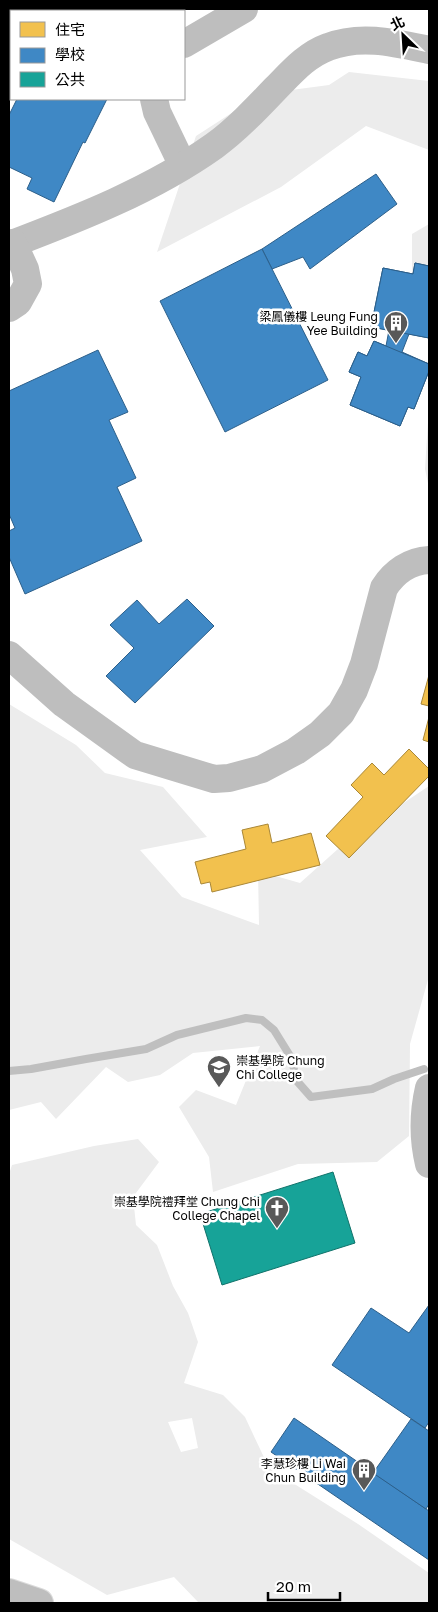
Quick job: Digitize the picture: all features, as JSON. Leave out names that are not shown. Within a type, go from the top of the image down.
[{"type":"street","points":[[185,43],[244,9]]},
{"type":"street","points":[[9,308],[18,302],[28,284],[22,260],[11,244],[113,204],[183,166],[215,145],[294,70],[318,51],[341,43],[372,41],[396,43],[429,50]]},
{"type":"street","points":[[154,100],[157,112],[183,166]]},
{"type":"street","points":[[9,655],[64,704],[135,755],[208,778],[229,778],[262,769],[296,752],[331,723],[341,712],[354,690],[364,664],[384,588],[406,566],[429,560]]},
{"type":"street","points":[[429,1088],[424,1118],[429,1164]]},
{"type":"street","points":[[9,1593],[39,1603]]},
{"type":"shaded area","points":[[349,72],[429,81],[429,150],[366,126],[281,187],[157,252],[196,136],[261,94],[329,85]]},
{"type":"shaded area","points":[[429,224],[429,287],[412,275],[412,234]]},
{"type":"shaded area","points":[[429,406],[429,488],[425,469]]},
{"type":"shaded area","points":[[9,704],[76,745],[105,773],[163,787],[207,837],[140,850],[182,897],[259,925],[258,871],[300,883],[348,840],[429,786],[429,976],[410,1044],[409,1136],[377,1162],[298,1164],[213,1192],[209,1157],[179,1107],[196,1090],[236,1105],[260,1046],[193,1053],[160,1075],[128,1082],[106,1067],[56,1119],[41,1102],[9,1110]]},
{"type":"shaded area","points":[[138,1139],[159,1162],[133,1197],[136,1225],[157,1245],[173,1286],[188,1313],[198,1342],[184,1383],[223,1395],[245,1417],[269,1468],[358,1524],[429,1573],[429,1603],[199,1603],[174,1577],[107,1595],[9,1539],[9,1174],[12,1165],[94,1146]],"holes":[[[192,1418],[198,1448],[181,1452],[168,1422]]]},
{"type":"building: 住宅","points":[[429,675],[429,706],[421,704]]},
{"type":"building: 住宅","points":[[429,717],[429,742],[423,740]]},
{"type":"building: 住宅","points":[[409,749],[429,769],[429,776],[349,858],[326,836],[363,797],[351,785],[372,763],[384,775]]},
{"type":"building: 住宅","points":[[268,824],[272,843],[311,833],[320,865],[212,892],[210,882],[201,884],[195,862],[246,849],[242,830]]},
{"type":"building: 學校","points":[[61,9],[174,9],[171,10]]},
{"type":"building: 學校","points":[[16,100],[106,100],[85,143],[83,142],[54,202],[27,189],[32,178],[9,167],[9,115]]},
{"type":"building: 學校","points":[[376,174],[397,204],[310,269],[303,257],[272,269],[262,249]]},
{"type":"building: 學校","points":[[262,249],[328,380],[225,432],[160,301]]},
{"type":"building: 學校","name":"梁鳳儀樓 Leung Fung Yee Building","points":[[415,263],[429,266],[429,338],[409,334],[402,352],[429,364],[429,371],[414,409],[408,407],[400,426],[350,405],[361,377],[349,372],[358,352],[367,356],[374,341],[386,346],[389,330],[371,327],[383,268],[413,274]]},
{"type":"building: 學校","points":[[415,263],[429,266],[429,338],[371,327],[383,268],[413,274]]},
{"type":"building: 學校","points":[[374,341],[429,364],[429,371],[414,409],[408,407],[400,426],[350,405],[361,377],[349,372],[358,352],[367,356]]},
{"type":"building: 學校","points":[[98,350],[128,412],[109,420],[136,478],[117,487],[142,541],[25,594],[9,557],[9,531],[15,528],[9,514],[9,391]]},
{"type":"building: 學校","points":[[187,599],[214,626],[135,703],[106,676],[134,648],[110,625],[137,600],[159,624]]},
{"type":"building: 學校","points":[[429,1305],[429,1422],[425,1428],[332,1365],[371,1308],[409,1333]]},
{"type":"building: 學校","name":"李慧珍樓 Li Wai Chun Building","points":[[294,1418],[429,1511],[429,1560],[271,1452]]},
{"type":"building: 學校","points":[[411,1419],[429,1431],[429,1504],[426,1509],[373,1473]]},
{"type":"building: 公共","name":"崇基學院禮拜堂 Chung Chi College Chapel","points":[[333,1172],[355,1243],[222,1285],[200,1214]]},
{"type":"waterway","points":[[9,1071],[31,1069],[146,1049],[177,1035],[246,1018],[262,1020],[274,1030],[292,1059],[296,1080],[311,1097],[372,1089],[424,1069]]},
{"type":"place","name":"梁鳳儀樓 Leung Fung Yee Building","points":[[396,344]]},
{"type":"place","name":"崇基學院 Chung Chi College","points":[[219,1088]]},
{"type":"place","name":"崇基學院禮拜堂 Chung Chi College Chapel","points":[[277,1229]]},
{"type":"place","name":"李慧珍樓 Li Wai Chun Building","points":[[364,1491]]}]
